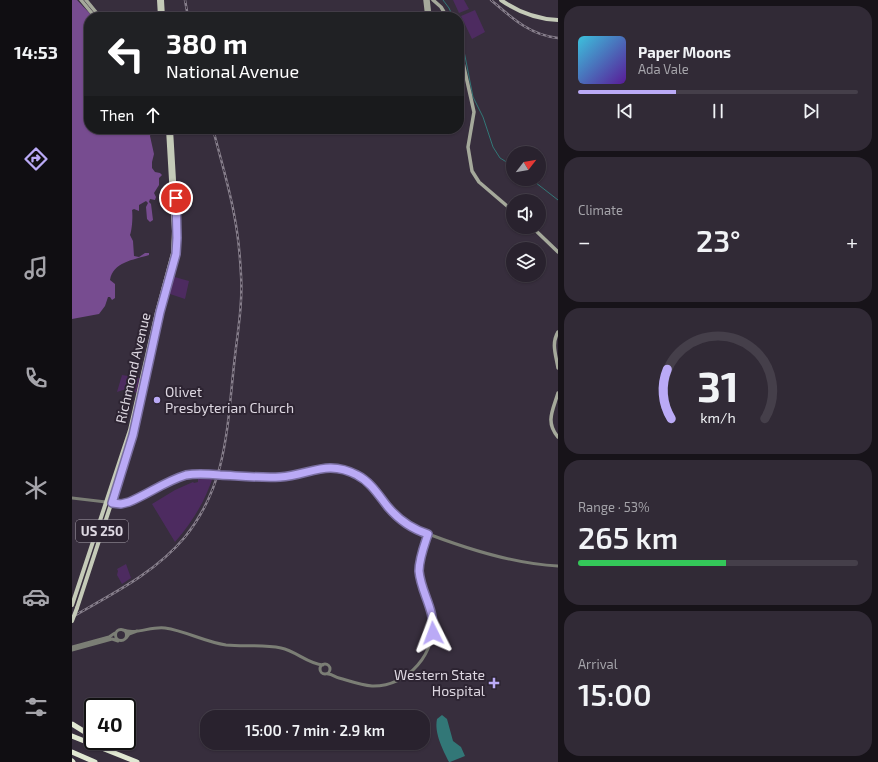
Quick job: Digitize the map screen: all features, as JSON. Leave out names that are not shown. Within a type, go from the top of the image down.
[{"type":"highway","points":[[72,724],[84,731]]},
{"type":"highway","points":[[72,736],[137,762]]},
{"type":"highway","points":[[114,750],[137,762]]},
{"type":"highway","points":[[72,752],[95,762]]},
{"type":"main road","points":[[81,0],[91,12]]},
{"type":"main road","points":[[86,0],[96,12]]},
{"type":"main road","points":[[159,0],[160,12]]},
{"type":"main road","points":[[162,0],[163,12]]},
{"type":"main road","points":[[425,0],[426,12]]},
{"type":"main road","points":[[429,12],[428,2],[434,0],[444,12]]},
{"type":"main road","points":[[501,0],[530,15],[558,20]]},
{"type":"main road","points":[[464,67],[474,112],[468,147],[469,159],[473,172],[479,182],[506,205]]},
{"type":"main road","name":"Richmond Avenue","points":[[72,604],[135,412],[155,318],[173,248],[174,231],[169,134]]},
{"type":"main road","name":"Richmond Avenue","points":[[72,621],[112,503],[134,431],[160,312],[177,248],[176,198],[170,134]]},
{"type":"main road","points":[[539,234],[558,252]]},
{"type":"main road","points":[[558,332],[554,345],[558,368]]},
{"type":"main road","points":[[558,393],[550,420],[552,428],[558,438]]},
{"type":"main road","points":[[74,599],[72,593],[75,591],[80,578]]},
{"type":"street","points":[[72,498],[121,504],[129,502],[185,476],[196,474],[280,477],[295,475],[316,469],[332,468],[351,472],[363,479],[371,485],[399,519],[413,528],[506,558],[558,566]]},
{"type":"street","points":[[311,662],[323,674],[328,674],[363,685],[377,686],[391,683],[406,675],[418,665],[426,654],[432,635],[433,623],[431,609],[421,580],[419,567],[428,534]]},
{"type":"street","points":[[72,647],[112,639],[123,640],[129,634],[138,631],[150,628],[164,628],[227,645],[270,646],[287,650],[311,662],[328,665],[330,669],[342,678]]},
{"type":"street","points":[[72,650],[81,648],[84,645],[102,639],[118,630],[128,632],[138,631]]},
{"type":"street","points":[[123,630],[126,634],[126,638]]},
{"type":"street","points":[[115,633],[118,640]]},
{"type":"street","points":[[320,670],[323,665]]},
{"type":"street","points":[[328,674],[330,669]]},
{"type":"shaded area","points":[[72,0],[77,0],[88,12],[84,12],[84,134],[151,134],[154,154],[152,168],[155,172],[162,175],[159,178],[159,185],[154,193],[156,197],[155,200],[150,199],[149,202],[151,204],[153,220],[150,222],[147,219],[146,207],[148,203],[146,201],[139,205],[139,211],[134,209],[132,210],[130,235],[133,241],[134,256],[139,257],[145,253],[149,253],[149,255],[130,260],[119,265],[115,269],[110,280],[115,284],[115,298],[112,300],[108,297],[105,306],[99,314],[72,319]]},
{"type":"shaded area","points":[[453,0],[464,0],[469,9],[459,12]]},
{"type":"shaded area","points":[[475,10],[485,32],[472,39],[464,22],[464,15]]},
{"type":"shaded area","points":[[171,276],[189,281],[185,299],[167,293]]},
{"type":"shaded area","points":[[122,375],[140,378],[137,393],[126,389],[117,392]]},
{"type":"shaded area","points":[[198,476],[213,477],[206,495],[197,511],[175,542],[152,504],[175,490],[193,482],[198,482]]},
{"type":"shaded area","points":[[126,564],[131,578],[122,584],[117,575],[117,569]]},
{"type":"shaded area","points":[[442,715],[447,719],[453,741],[461,747],[465,756],[450,762],[438,736],[436,724],[437,719]]},
{"type":"waterway","points":[[443,0],[451,12]]},
{"type":"waterway","points":[[464,51],[473,97],[483,117],[493,147],[500,158],[506,162]]},
{"type":"waterway","points":[[540,186],[558,200]]},
{"type":"railway","points":[[185,0],[187,12]]},
{"type":"railway","points":[[491,0],[522,25],[539,33],[558,38]]},
{"type":"railway","points":[[72,617],[132,582],[147,572],[173,550],[185,537],[199,517],[217,476],[223,455],[226,433],[239,320],[241,286],[238,237],[230,193],[214,134]]},
{"type":"place","name":"Olivet Presbyterian Church","points":[[157,400]]},
{"type":"place","name":"Western State Hospital","points":[[494,683]]},
{"type":"route","points":[[176,198],[176,254],[160,312],[138,417],[112,503],[121,504],[129,502],[172,481],[194,474],[280,477],[326,468],[351,472],[358,475],[371,485],[399,519],[413,528],[428,534],[420,560],[419,572],[431,609],[433,633]]}]
